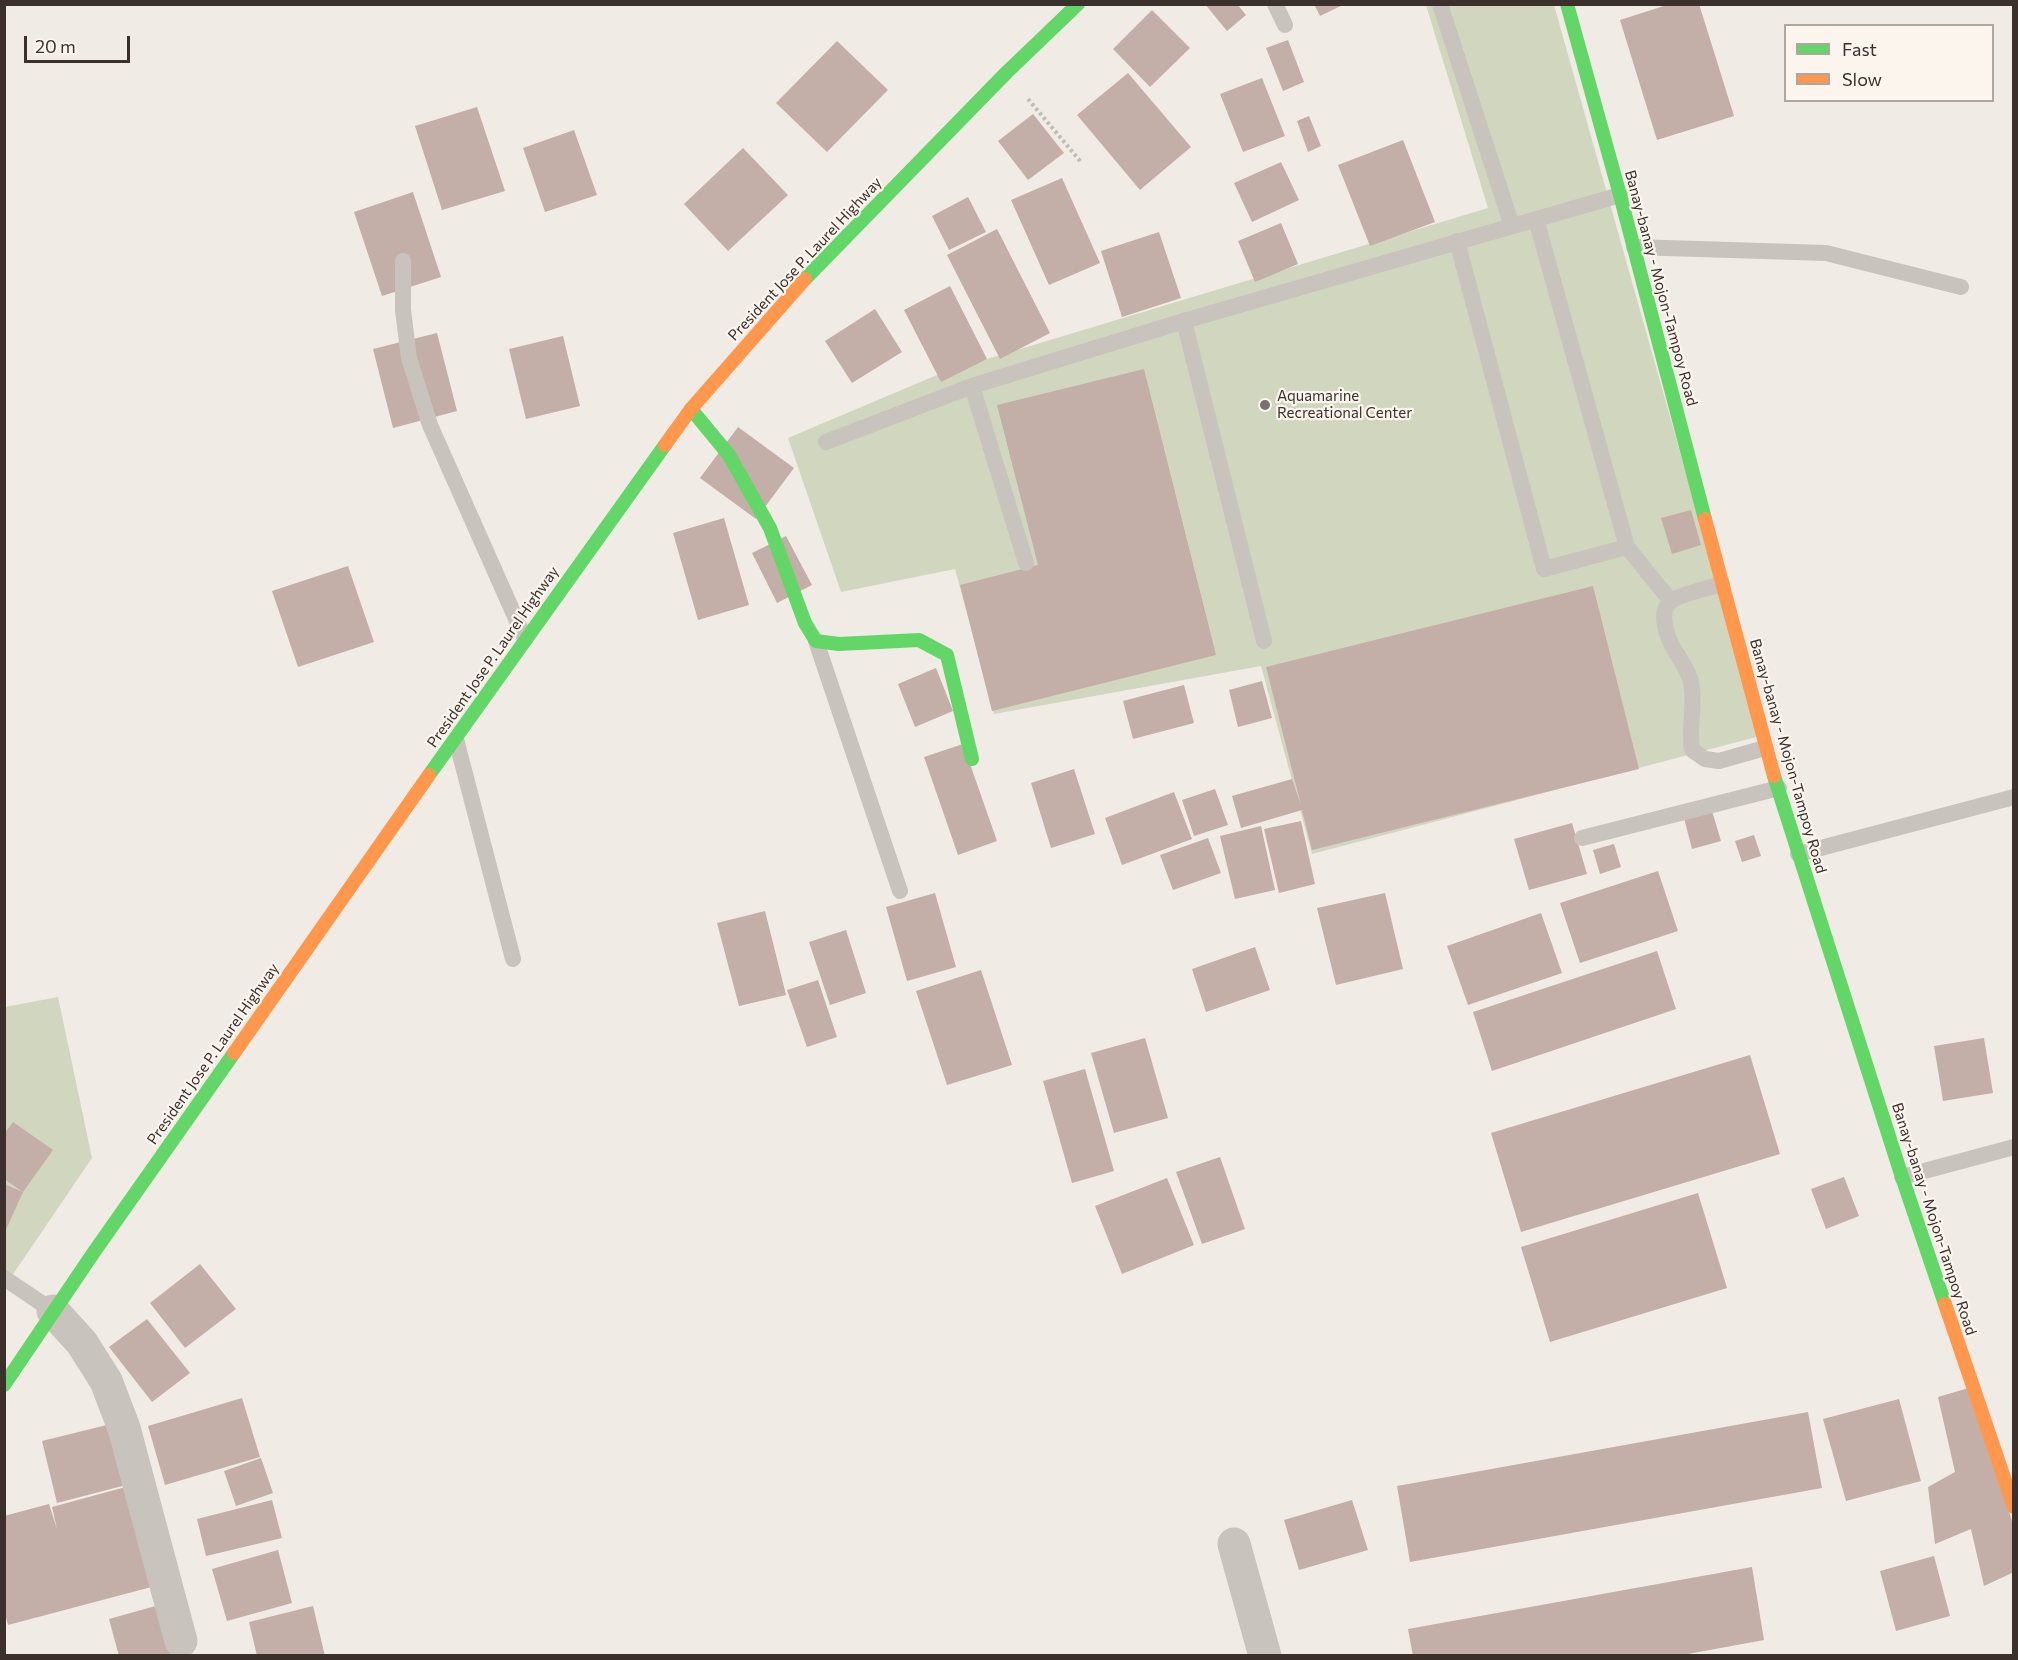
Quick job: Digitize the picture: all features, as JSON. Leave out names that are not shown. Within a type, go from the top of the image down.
[{"type":"main road","name":"President Jose P. Laurel Highway","points":[[4,1385],[53,1311],[525,639],[691,409],[788,297],[1006,73],[1078,4]]},
{"type":"main road","name":"Banay-banay - Mojon-Tampoy Road","points":[[1567,4],[1634,247],[1765,748],[1902,1177],[2013,1507]]},
{"type":"main road","points":[[691,409],[729,455],[770,528],[805,624],[816,641],[839,644],[920,640],[946,655],[972,759]]},
{"type":"street","points":[[53,1311],[82,1343],[106,1381],[124,1428],[181,1641]]},
{"type":"street","points":[[1234,1545],[1265,1656]]},
{"type":"lane","points":[[1275,4],[1285,25]]},
{"type":"lane","points":[[1440,4],[1512,226]]},
{"type":"lane","points":[[826,442],[972,386],[1184,321],[1620,195]]},
{"type":"lane","points":[[1536,219],[1627,547],[1670,600]]},
{"type":"lane","points":[[1457,241],[1544,569],[1627,547]]},
{"type":"lane","points":[[1634,247],[1826,253],[1961,287]]},
{"type":"lane","points":[[403,261],[403,310],[410,358],[430,425],[525,639]]},
{"type":"lane","points":[[1184,321],[1263,641]]},
{"type":"lane","points":[[972,386],[1026,563]]},
{"type":"lane","points":[[1722,584],[1670,600],[1665,609],[1666,635],[1688,670],[1692,685],[1690,731],[1692,750],[1705,759],[1719,761],[1765,748]]},
{"type":"lane","points":[[816,641],[900,891]]},
{"type":"lane","points":[[456,739],[513,959]]},
{"type":"lane","points":[[1582,838],[1779,788]]},
{"type":"lane","points":[[1798,854],[2013,797]]},
{"type":"lane","points":[[1902,1177],[2013,1147]]},
{"type":"lane","points":[[4,1278],[53,1311]]},
{"type":"path","points":[[1006,73],[1081,162]]},
{"type":"green space","name":"Aquamarine Recreational Center","points":[[1426,5],[1554,5],[1760,736],[1312,854],[1261,666],[994,714],[955,569],[841,592],[788,438],[944,372],[1488,208]]},
{"type":"green space","points":[[58,997],[92,1158],[5,1286],[5,1007]]},
{"type":"building","points":[[1205,4],[1237,4],[1246,15],[1227,31]]},
{"type":"building","points":[[1314,4],[1345,4],[1320,16]]},
{"type":"building","points":[[1670,4],[1699,4],[1734,116],[1657,140],[1620,20]]},
{"type":"building","points":[[1152,10],[1190,48],[1150,87],[1113,49]]},
{"type":"building","points":[[1288,40],[1304,82],[1283,91],[1266,48]]},
{"type":"building","points":[[837,41],[888,90],[827,152],[776,103]]},
{"type":"building","points":[[1128,73],[1191,147],[1140,190],[1077,115]]},
{"type":"building","points":[[1262,78],[1285,136],[1243,152],[1220,94]]},
{"type":"building","points":[[477,107],[505,191],[442,210],[415,126]]},
{"type":"building","points":[[1033,114],[1064,153],[1028,180],[998,141]]},
{"type":"building","points":[[1309,116],[1321,146],[1308,152],[1297,121]]},
{"type":"building","points":[[574,130],[597,195],[545,212],[523,148]]},
{"type":"building","points":[[1403,140],[1435,222],[1370,246],[1338,165]]},
{"type":"building","points":[[743,148],[788,195],[728,251],[684,204]]},
{"type":"building","points":[[1281,162],[1299,200],[1252,222],[1234,183]]},
{"type":"building","points":[[1062,178],[1100,263],[1049,285],[1011,200]]},
{"type":"building","points":[[413,192],[441,277],[382,296],[354,212]]},
{"type":"building","points":[[968,197],[986,232],[949,250],[932,216]]},
{"type":"building","points":[[1281,223],[1298,264],[1255,282],[1238,241]]},
{"type":"building","points":[[997,229],[1050,333],[1000,359],[947,255]]},
{"type":"building","points":[[1159,232],[1181,298],[1122,317],[1101,251]]},
{"type":"building","points":[[950,286],[987,359],[941,382],[904,310]]},
{"type":"building","points":[[875,309],[902,352],[852,383],[825,341]]},
{"type":"building","points":[[437,333],[457,411],[393,428],[373,349]]},
{"type":"building","points":[[563,336],[580,406],[526,419],[509,349]]},
{"type":"building","points":[[1144,369],[1216,655],[992,711],[960,585],[1038,565],[997,405]]},
{"type":"building","points":[[738,427],[794,468],[756,519],[700,478]]},
{"type":"building","points":[[1691,510],[1701,545],[1672,554],[1661,518]]},
{"type":"building","points":[[724,518],[749,605],[698,620],[673,533]]},
{"type":"building","points":[[786,536],[812,585],[777,603],[752,553]]},
{"type":"building","points":[[348,566],[374,642],[298,667],[272,591]]},
{"type":"building","points":[[1593,586],[1639,769],[1312,850],[1302,810],[1241,828],[1232,796],[1292,779],[1301,805],[1266,667]]},
{"type":"building","points":[[936,668],[953,711],[915,727],[898,684]]},
{"type":"building","points":[[1262,681],[1272,718],[1238,727],[1229,690]]},
{"type":"building","points":[[1184,685],[1194,723],[1133,739],[1123,701]]},
{"type":"building","points":[[963,744],[997,841],[958,855],[924,757]]},
{"type":"building","points":[[1074,769],[1095,834],[1051,848],[1031,783]]},
{"type":"building","points":[[1215,789],[1228,825],[1194,836],[1182,800]]},
{"type":"building","points":[[1174,792],[1192,839],[1122,865],[1105,818]]},
{"type":"building","points":[[1712,811],[1721,841],[1692,849],[1684,818]]},
{"type":"building","points":[[1301,821],[1315,884],[1279,893],[1264,829]]},
{"type":"building","points":[[1572,823],[1587,874],[1529,890],[1514,839]]},
{"type":"building","points":[[1261,826],[1275,890],[1235,899],[1220,836]]},
{"type":"building","points":[[1754,835],[1761,856],[1742,862],[1735,841]]},
{"type":"building","points":[[1208,838],[1221,873],[1173,890],[1160,855]]},
{"type":"building","points":[[1614,844],[1621,867],[1600,874],[1593,850]]},
{"type":"building","points":[[1658,871],[1678,931],[1580,963],[1560,903]]},
{"type":"building","points":[[935,893],[956,967],[907,981],[886,907]]},
{"type":"building","points":[[1385,893],[1403,969],[1336,985],[1317,908]]},
{"type":"building","points":[[765,911],[786,995],[739,1006],[717,923]]},
{"type":"building","points":[[1541,913],[1562,973],[1468,1005],[1447,946]]},
{"type":"building","points":[[846,930],[866,993],[830,1005],[809,942]]},
{"type":"building","points":[[1255,947],[1270,990],[1206,1012],[1192,969]]},
{"type":"building","points":[[1657,951],[1676,1009],[1492,1071],[1473,1012]]},
{"type":"building","points":[[981,970],[1012,1065],[947,1085],[916,991]]},
{"type":"building","points":[[818,980],[837,1037],[807,1047],[787,990]]},
{"type":"building","points":[[1145,1038],[1168,1118],[1114,1133],[1091,1053]]},
{"type":"building","points":[[1984,1038],[1993,1093],[1943,1101],[1934,1046]]},
{"type":"building","points":[[1750,1055],[1780,1154],[1521,1232],[1491,1133]]},
{"type":"building","points":[[1085,1069],[1114,1171],[1072,1183],[1043,1081]]},
{"type":"building","points":[[13,1122],[53,1150],[23,1192],[4,1179],[4,1134]]},
{"type":"building","points":[[1220,1157],[1245,1229],[1202,1244],[1176,1172]]},
{"type":"building","points":[[1844,1177],[1859,1216],[1826,1229],[1811,1189]]},
{"type":"building","points":[[1167,1178],[1194,1245],[1122,1274],[1095,1206]]},
{"type":"building","points":[[4,1184],[23,1192],[4,1234]]},
{"type":"building","points":[[1698,1193],[1727,1288],[1550,1342],[1521,1247]]},
{"type":"building","points":[[200,1264],[236,1309],[185,1348],[150,1303]]},
{"type":"building","points":[[147,1319],[190,1373],[152,1402],[109,1347]]},
{"type":"building","points":[[1972,1387],[2014,1528],[2014,1572],[1984,1586],[1971,1529],[1935,1544],[1928,1487],[1955,1472],[1938,1397]]},
{"type":"building","points":[[242,1398],[260,1457],[165,1485],[148,1426]]},
{"type":"building","points":[[1899,1399],[1921,1481],[1846,1501],[1823,1419]]},
{"type":"building","points":[[1808,1412],[1822,1488],[1410,1562],[1397,1486]]},
{"type":"building","points":[[111,1424],[126,1485],[57,1503],[42,1441]]},
{"type":"building","points":[[261,1458],[273,1493],[236,1506],[224,1471]]},
{"type":"building","points":[[133,1485],[159,1585],[8,1625],[4,1610],[4,1516],[49,1504],[57,1529],[52,1507]]},
{"type":"building","points":[[272,1500],[282,1538],[206,1556],[197,1519]]},
{"type":"building","points":[[1352,1500],[1368,1550],[1299,1570],[1284,1520]]},
{"type":"building","points":[[278,1550],[292,1603],[227,1621],[212,1569]]},
{"type":"building","points":[[1934,1556],[1950,1616],[1896,1631],[1880,1571]]},
{"type":"building","points":[[1752,1567],[1764,1640],[1677,1656],[1413,1656],[1408,1629]]},
{"type":"building","points":[[159,1605],[173,1656],[119,1656],[109,1619]]},
{"type":"building","points":[[313,1606],[325,1656],[257,1656],[249,1622]]},
{"type":"traffic: fast","points":[[805,279],[1006,73],[1078,4]]},
{"type":"traffic: fast","points":[[1567,4],[1705,519]]},
{"type":"traffic: fast","points":[[691,409],[729,455],[770,528],[805,623],[816,641],[839,644],[919,640],[947,655],[972,759]]},
{"type":"traffic: fast","points":[[429,775],[665,445]]},
{"type":"traffic: fast","points":[[1774,776],[1945,1304]]},
{"type":"traffic: fast","points":[[4,1385],[234,1053]]},
{"type":"traffic: slow","points":[[665,445],[691,409],[805,279]]},
{"type":"traffic: slow","points":[[1705,519],[1774,776]]},
{"type":"traffic: slow","points":[[234,1053],[429,775]]},
{"type":"traffic: slow","points":[[1945,1304],[2014,1507]]},
{"type":"place","name":"Aquamarine Recreational Center","points":[[1265,405]]}]
